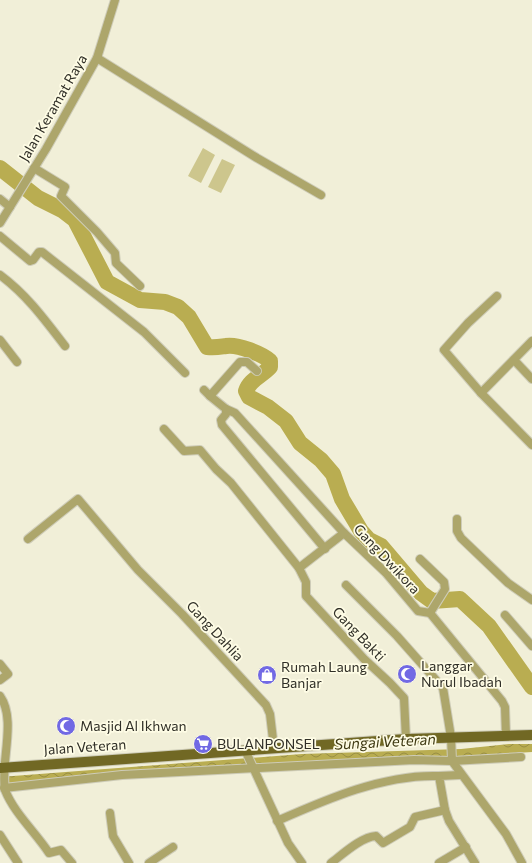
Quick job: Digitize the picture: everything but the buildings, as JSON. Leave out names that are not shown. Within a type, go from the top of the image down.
[{"type":"main road","name":"Jalan Veteran","points":[[2,771],[246,754],[274,748],[406,739],[451,740],[532,734]]},
{"type":"street","name":"Jalan Keramat Raya","points":[[0,222],[26,182],[97,58],[115,0]]},
{"type":"street","points":[[97,58],[257,158],[321,195]]},
{"type":"street","points":[[34,168],[65,187],[62,196],[115,253],[116,263],[140,286]]},
{"type":"street","points":[[0,199],[10,207]]},
{"type":"street","points":[[0,236],[30,261],[42,252],[144,332],[185,373]]},
{"type":"street","points":[[0,276],[20,291],[35,306],[65,346]]},
{"type":"street","points":[[497,296],[468,323],[444,350],[481,393],[532,445]]},
{"type":"street","points":[[0,340],[16,362]]},
{"type":"street","points":[[481,393],[532,341]]},
{"type":"street","points":[[514,360],[532,379]]},
{"type":"street","points":[[210,396],[240,362],[247,362],[257,370]]},
{"type":"street","name":"Gang Dwikora","points":[[204,390],[226,409],[236,413],[344,533],[386,573],[418,611],[432,611],[502,700],[505,708],[506,736]]},
{"type":"street","points":[[226,409],[226,414],[221,420],[222,425],[325,549]]},
{"type":"street","name":"Gang Bakti","points":[[164,429],[184,451],[200,450],[216,470],[231,483],[299,568],[306,582],[306,596],[364,660],[390,683],[404,698],[406,739]]},
{"type":"street","name":"Gang Dahlia","points":[[28,539],[78,499],[114,543],[266,705],[270,714],[274,748]]},
{"type":"street","points":[[457,519],[458,530],[461,538],[508,583],[532,600]]},
{"type":"street","points":[[299,568],[344,533]]},
{"type":"street","points":[[420,559],[444,582],[445,589],[432,611]]},
{"type":"street","points":[[346,585],[389,627],[439,682],[445,694],[452,760],[460,775],[498,823],[522,863]]},
{"type":"street","points":[[505,616],[532,646]]},
{"type":"street","points":[[0,664],[8,674],[0,680]]},
{"type":"street","points":[[0,696],[4,702],[6,711],[2,771],[4,788],[24,819],[49,853],[53,854],[62,850],[72,863]]},
{"type":"street","points":[[246,754],[288,843],[302,863]]},
{"type":"street","points":[[4,788],[122,775],[414,760],[520,757]]},
{"type":"street","points":[[277,821],[338,797],[390,780],[420,776],[460,775]]},
{"type":"street","points":[[439,776],[445,810],[449,821],[475,863]]},
{"type":"street","points":[[331,863],[353,847],[372,836],[376,836],[383,843],[410,827],[415,817],[445,810]]},
{"type":"street","points":[[110,813],[113,836],[129,863]]},
{"type":"street","points":[[0,835],[18,863]]},
{"type":"street","points":[[148,863],[173,847]]},
{"type":"street","points":[[439,863],[466,847]]},
{"type":"shaded area","points":[[203,148],[215,155],[201,183],[188,176]]},
{"type":"shaded area","points":[[222,159],[235,165],[221,193],[208,187]]},
{"type":"water","points":[[509,744],[532,744],[532,752],[0,785],[0,777],[302,754],[461,749]]},
{"type":"waterway","points":[[0,168],[38,198],[62,210],[75,220],[107,282],[140,300],[165,302],[178,307],[189,317],[207,347],[231,346],[243,348],[270,361],[270,367],[250,383],[246,391],[249,397],[268,407],[286,421],[300,443],[321,460],[333,474],[342,499],[361,531],[369,540],[381,546],[421,593],[432,601],[460,599],[489,626],[532,687]]},
{"type":"place","name":"Langgar Nurul Ibadah","points":[[407,674]]},
{"type":"place","name":"Rumah Laung Banjar","points":[[267,675]]},
{"type":"place","name":"Masjid Al Ikhwan","points":[[66,726]]},
{"type":"place","name":"BULANPONSEL","points":[[203,744]]},
{"type":"water label","name":"Sungai Veteran","points":[[385,742]]}]
